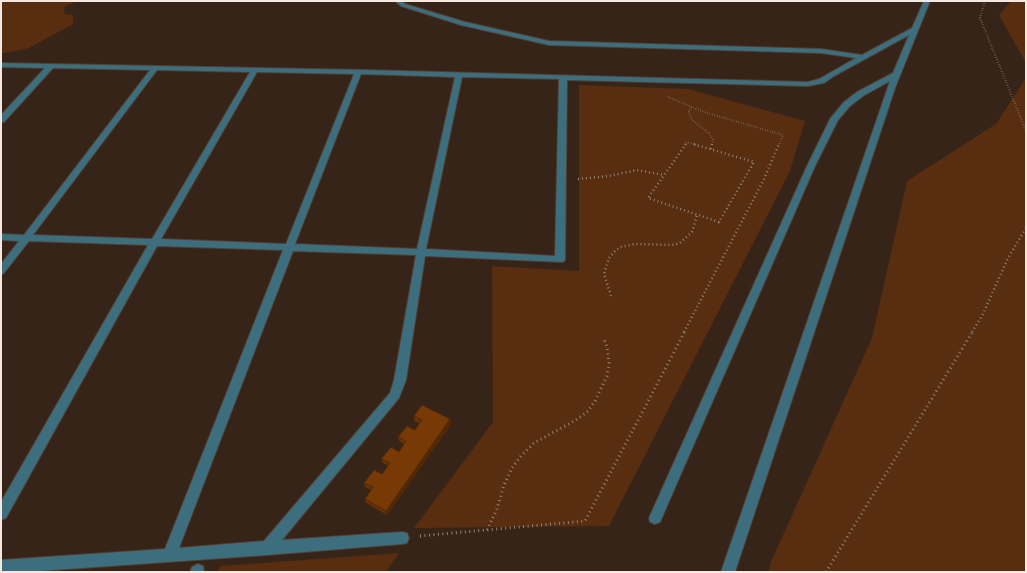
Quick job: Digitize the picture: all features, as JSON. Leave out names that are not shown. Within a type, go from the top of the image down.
[{"type":"street","points":[[398,1],[403,5],[464,24],[549,43],[821,51],[864,57]]},
{"type":"street","points":[[728,572],[896,75],[927,1]]},
{"type":"street","points":[[1,65],[358,72],[808,84],[821,81],[916,29]]},
{"type":"street","points":[[1,120],[51,66]]},
{"type":"street","points":[[1,271],[155,68]]},
{"type":"street","points":[[1,514],[154,243],[254,71]]},
{"type":"street","points":[[169,554],[358,72]]},
{"type":"street","points":[[268,548],[395,395],[400,380],[421,252],[459,75]]},
{"type":"street","points":[[655,518],[811,166],[834,119],[847,104],[860,94],[896,75]]},
{"type":"street","points":[[1,237],[421,252],[560,260],[563,78]]},
{"type":"street","points":[[1,567],[402,538]]},
{"type":"path","points":[[985,1],[980,18],[1026,131]]},
{"type":"path","points":[[402,538],[585,521],[764,179],[783,135],[704,112],[664,95]]},
{"type":"path","points":[[691,107],[689,112],[692,120],[708,133],[713,140],[711,149]]},
{"type":"path","points":[[687,142],[754,162],[719,222],[648,198],[664,175],[687,142]]},
{"type":"path","points":[[574,179],[610,176],[637,170],[664,175]]},
{"type":"path","points":[[611,296],[604,274],[609,258],[616,251],[621,247],[635,244],[672,245],[680,243],[692,232],[697,215]]},
{"type":"path","points":[[826,572],[982,316],[1008,258],[1026,228]]},
{"type":"path","points":[[487,530],[497,509],[504,485],[512,468],[521,456],[534,443],[576,420],[588,411],[595,401],[607,376],[609,363],[607,347],[604,339]]},
{"type":"shaded area","points":[[1,1],[78,1],[65,6],[64,14],[73,15],[73,24],[29,48],[1,53]]},
{"type":"shaded area","points":[[1011,1],[1026,1],[1026,63],[999,15]]},
{"type":"shaded area","points":[[1026,78],[1026,572],[769,572],[770,564],[872,338],[907,181],[996,124]]},
{"type":"shaded area","points":[[579,85],[688,89],[805,121],[790,171],[609,526],[414,528],[493,422],[492,266],[579,271]]},
{"type":"shaded area","points":[[399,553],[386,572],[216,572],[221,566]]},
{"type":"building","points":[[422,405],[450,419],[386,511],[365,499],[373,487],[364,483],[374,470],[382,474],[390,463],[381,459],[391,447],[399,452],[406,441],[398,437],[407,426],[415,430],[422,420],[414,416]]}]
